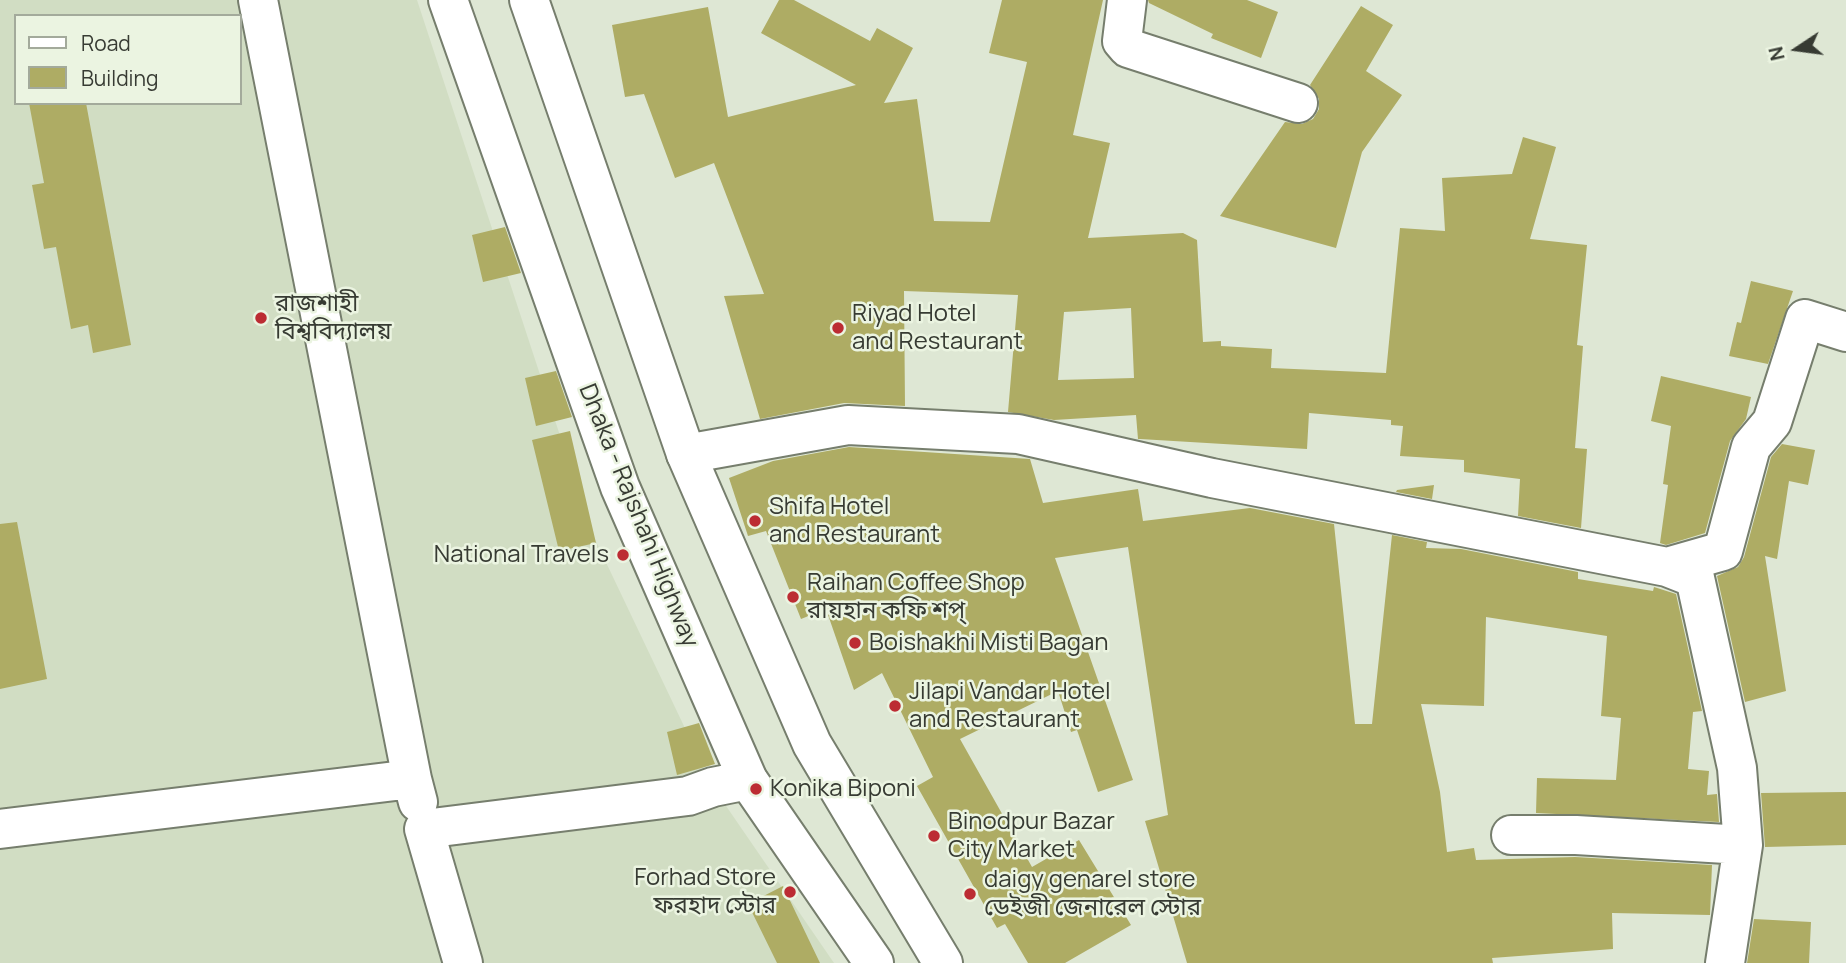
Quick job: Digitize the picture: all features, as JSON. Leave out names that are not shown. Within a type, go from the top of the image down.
[{"type":"main road","points":[[258,0],[412,779],[463,963]]},
{"type":"main road","name":"Dhaka - Rajshahi Highway","points":[[449,0],[620,487],[748,780],[874,963]]},
{"type":"main road","points":[[529,0],[686,454],[812,744],[943,963]]},
{"type":"main road","points":[[1127,0],[1122,41],[1128,48],[1298,103]]},
{"type":"main road","points":[[1667,567],[1723,551],[1751,447],[1772,422],[1805,319],[1846,332]]},
{"type":"main road","points":[[686,454],[848,425],[1018,434],[1212,478],[1667,567],[1695,578],[1737,768],[1743,845],[1725,963]]},
{"type":"main road","points":[[0,829],[412,779]]},
{"type":"main road","points":[[425,829],[688,796],[713,787],[748,780]]},
{"type":"main road","points":[[1511,835],[1576,835],[1743,845]]},
{"type":"shaded area","name":"রাজশাহী বিশ্ববিদ্যালয়","points":[[0,0],[417,0],[592,533],[713,787],[834,963],[0,963]]},
{"type":"building","points":[[779,0],[794,0],[870,41],[877,28],[913,48],[884,103],[917,99],[934,221],[990,222],[1027,62],[989,53],[1002,0],[1103,0],[1073,135],[1110,143],[1088,238],[1183,233],[1197,240],[1203,342],[1221,341],[1221,346],[1272,349],[1271,368],[1386,373],[1400,228],[1445,231],[1442,178],[1512,174],[1523,137],[1556,147],[1530,239],[1587,245],[1577,345],[1583,346],[1575,448],[1587,449],[1581,528],[1518,516],[1520,479],[1464,472],[1464,460],[1400,456],[1403,426],[1391,425],[1391,420],[1309,413],[1307,449],[1138,439],[1136,415],[1054,420],[1008,412],[1018,295],[904,291],[905,406],[844,403],[760,419],[724,296],[764,294],[714,163],[675,178],[644,94],[625,97],[612,25],[708,7],[728,117],[856,85],[761,33]],"holes":[[[1131,308],[1134,378],[1058,380],[1064,312]]]},
{"type":"building","points":[[1148,0],[1247,0],[1278,12],[1261,58],[1211,38],[1213,34],[1149,3]]},
{"type":"building","points":[[1361,6],[1393,25],[1366,71],[1402,95],[1362,152],[1336,248],[1220,216],[1285,122],[1302,124],[1313,119],[1319,109],[1319,99],[1310,85]]},
{"type":"building","points":[[29,105],[86,105],[131,345],[93,353],[88,325],[71,329],[56,247],[44,249],[32,185],[44,183]]},
{"type":"building","points":[[505,227],[521,273],[483,282],[472,235]]},
{"type":"building","points":[[1751,281],[1793,291],[1768,364],[1729,356],[1737,322],[1741,323]]},
{"type":"building","points":[[556,371],[572,417],[536,426],[525,378]]},
{"type":"building","points":[[1661,376],[1751,397],[1746,419],[1730,441],[1705,533],[1666,545],[1660,543],[1668,485],[1663,484],[1671,426],[1651,421]]},
{"type":"building","points":[[570,431],[596,543],[559,551],[532,440]]},
{"type":"building","points":[[1782,444],[1815,450],[1808,485],[1789,481],[1777,559],[1765,556],[1786,691],[1745,702],[1717,576],[1738,567],[1744,557],[1771,457]]},
{"type":"building","points":[[849,447],[1030,459],[1043,503],[1138,489],[1143,521],[1250,508],[1334,524],[1355,724],[1372,724],[1392,535],[1427,542],[1426,548],[1461,549],[1578,572],[1578,579],[1653,591],[1654,587],[1676,594],[1702,711],[1693,712],[1688,769],[1709,771],[1707,795],[1717,794],[1719,822],[1536,813],[1537,778],[1616,780],[1621,718],[1601,716],[1607,636],[1486,617],[1484,706],[1421,704],[1440,792],[1447,852],[1474,848],[1476,860],[1575,857],[1712,865],[1710,915],[1612,913],[1613,949],[1492,958],[1493,963],[1187,963],[1145,821],[1168,815],[1128,547],[1055,558],[1133,780],[1098,792],[1077,730],[1071,732],[1058,691],[960,739],[1032,867],[1079,840],[1131,925],[1065,963],[1028,963],[1005,924],[997,928],[917,786],[933,777],[882,673],[854,690],[826,609],[801,619],[766,531],[748,536],[729,478],[773,461]]},
{"type":"building","points":[[1434,485],[1432,499],[1396,492],[1397,490]]},
{"type":"building","points":[[17,522],[47,679],[0,689],[0,524]]},
{"type":"building","points":[[699,723],[715,764],[677,775],[667,732]]},
{"type":"building","points":[[1846,792],[1846,845],[1765,847],[1761,793]]},
{"type":"building","points":[[783,886],[820,963],[777,963],[748,904]]},
{"type":"building","points":[[1754,919],[1811,922],[1809,963],[1747,963]]},
{"type":"place","name":"রাজশাহী বিশ্ববিদ্যালয়","points":[[261,318]]},
{"type":"place","name":"Riyad Hotel and Restaurant","points":[[838,328]]},
{"type":"place","name":"Shifa Hotel and Restaurant","points":[[755,521]]},
{"type":"place","name":"National Travels","points":[[623,555]]},
{"type":"place","name":"Raihan Coffee Shop রায়হান কফি শপ্","points":[[793,597]]},
{"type":"place","name":"Boishakhi Misti Bagan","points":[[855,643]]},
{"type":"place","name":"Jilapi Vandar Hotel and Restaurant","points":[[895,706]]},
{"type":"place","name":"Konika Biponi","points":[[756,789]]},
{"type":"place","name":"Binodpur Bazar City Market","points":[[934,836]]},
{"type":"place","name":"Forhad Store ফরহাদ স্টোর","points":[[790,892]]},
{"type":"place","name":"daigy genarel store ডেইজী জেনারেল স্টোর","points":[[970,894]]}]
